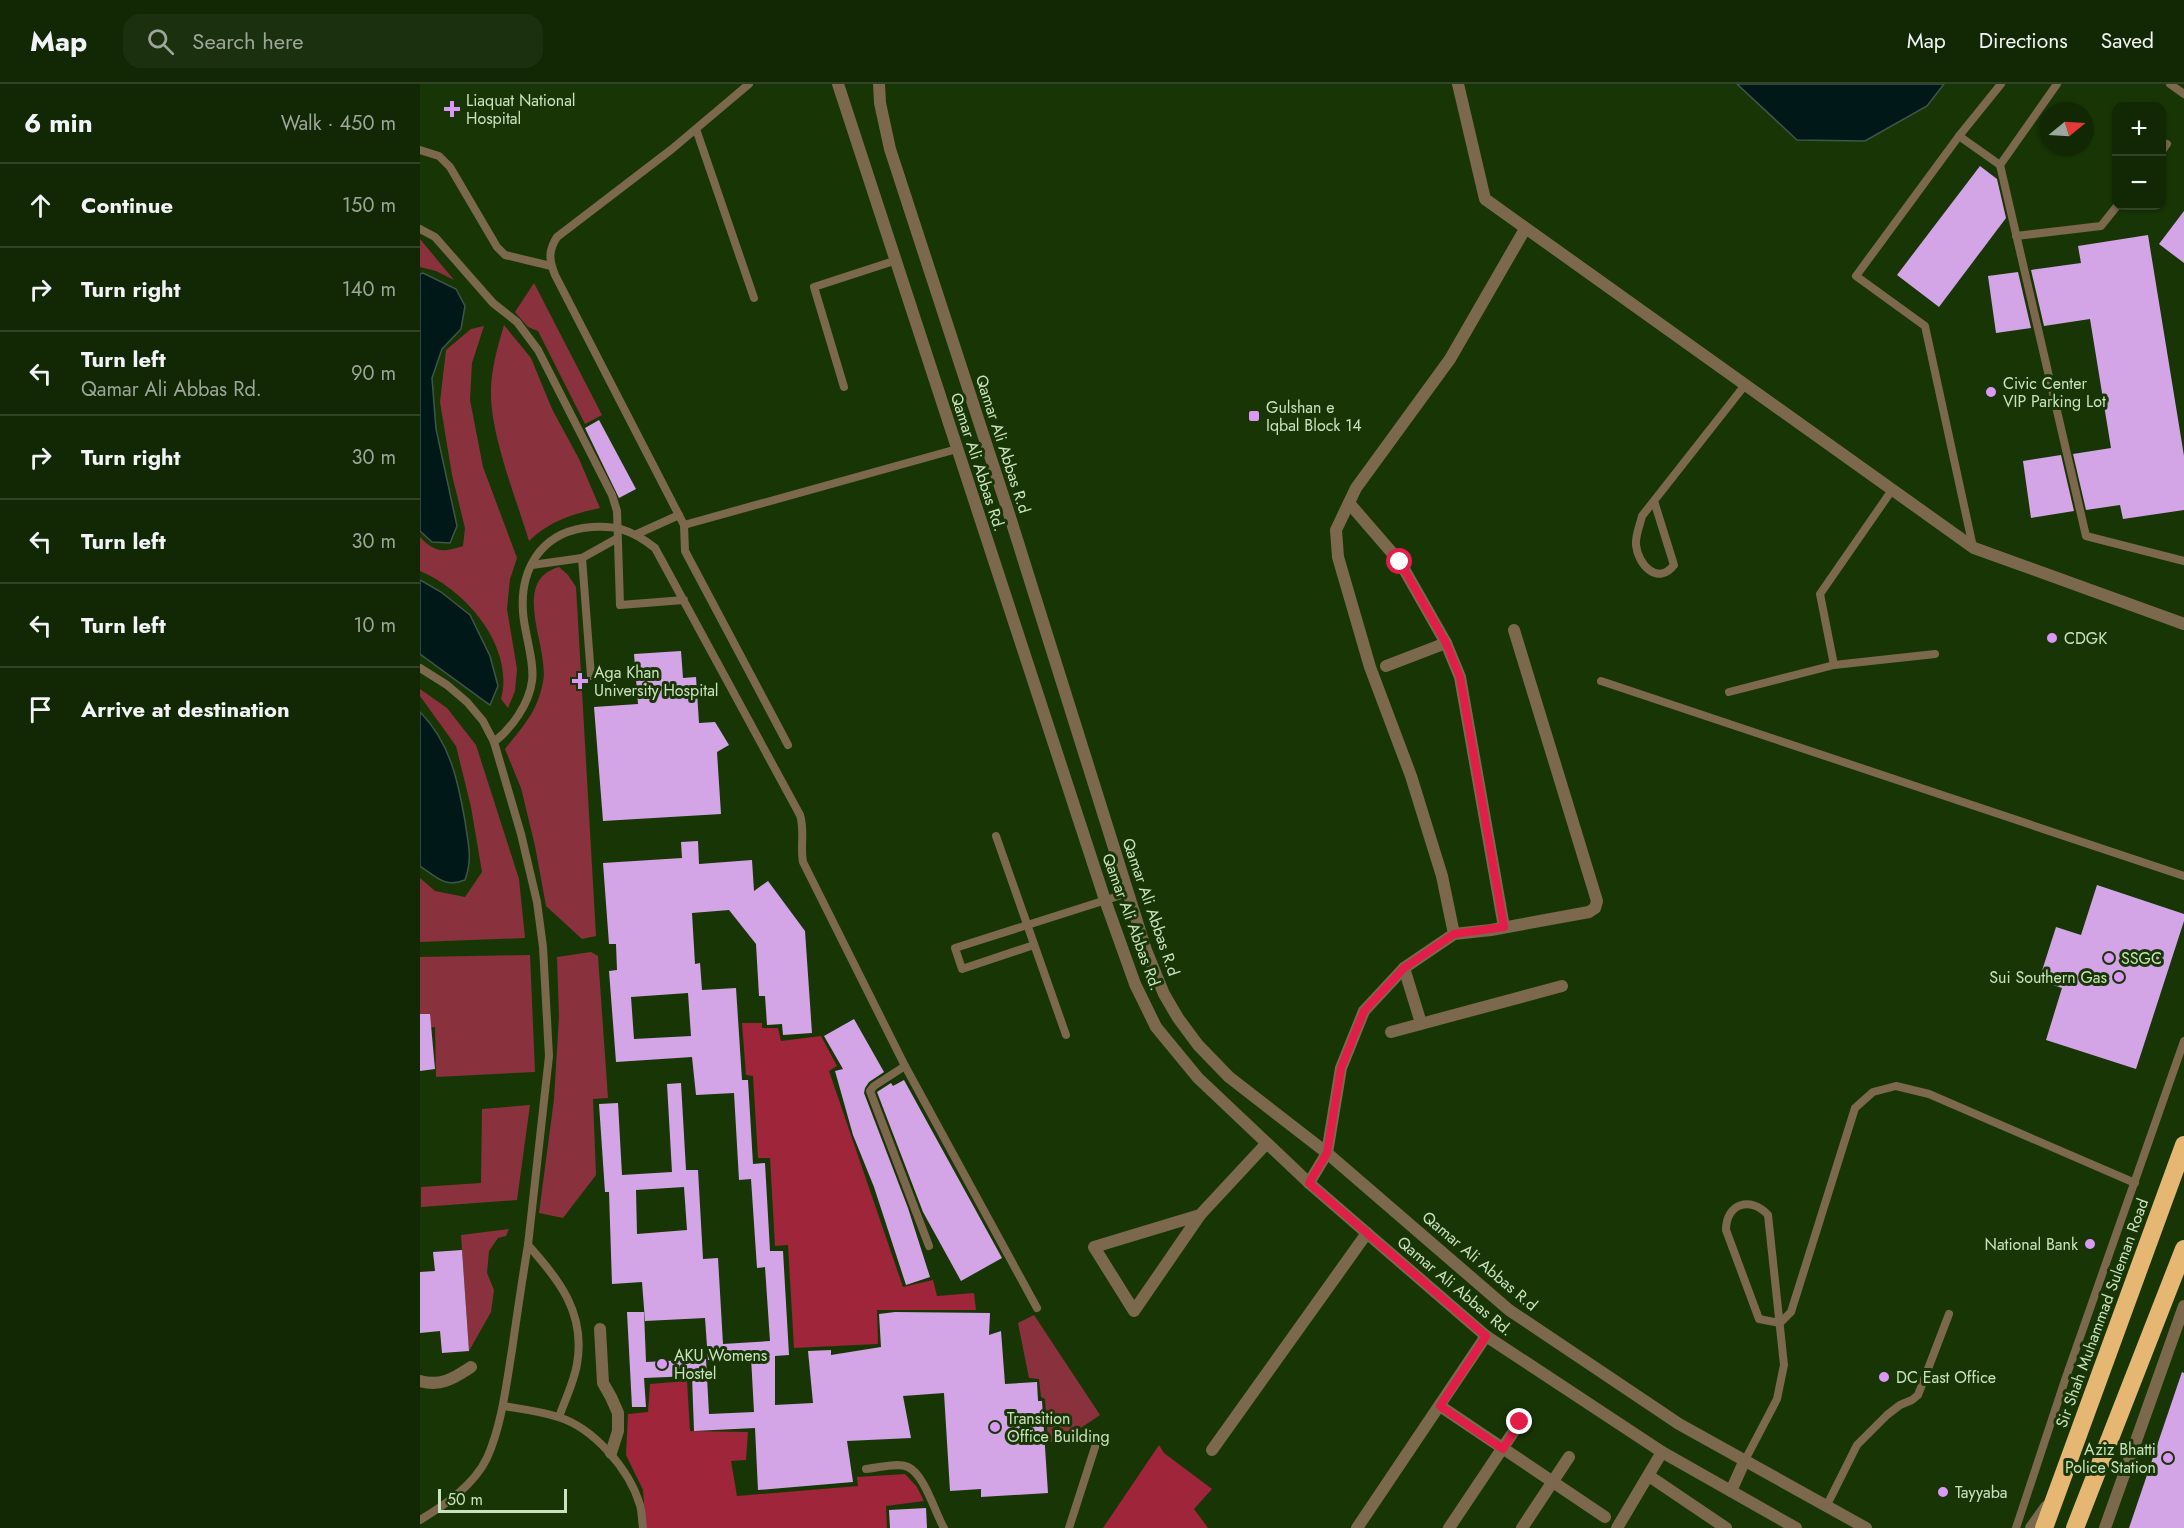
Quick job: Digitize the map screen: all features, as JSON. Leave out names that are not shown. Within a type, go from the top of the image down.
[{"type":"highway","name":"Sir Shah Muhammad Suleman Road","points":[[2044,1528],[2184,1145]]},
{"type":"highway","points":[[2075,1528],[2184,1249]]},
{"type":"street","name":"Qamar Ali Abbas Rd.","points":[[838,84],[1106,900],[1135,984],[1156,1027],[1198,1078],[1266,1144],[1486,1336],[1662,1452],[1796,1528]]},
{"type":"street","name":"Qamar Ali Abbas R.d","points":[[879,84],[880,103],[890,148],[1146,950],[1164,994],[1178,1018],[1198,1045],[1229,1077],[1327,1153],[1509,1310],[1679,1424],[1866,1528]]},
{"type":"street","points":[[1458,84],[1485,199],[1525,229],[1974,548],[2184,624]]},
{"type":"street","points":[[1454,934],[1442,876],[1411,776],[1370,667],[1338,557],[1336,530],[1356,488],[1450,360],[1525,229]]},
{"type":"street","points":[[1349,503],[1400,562],[1446,643],[1460,677],[1504,927]]},
{"type":"street","points":[[1309,1183],[1327,1153],[1341,1068],[1364,1011],[1404,968],[1454,934],[1589,912],[1595,908],[1597,901],[1514,630]]},
{"type":"street","points":[[1386,666],[1446,643]]},
{"type":"street","points":[[1404,968],[1421,1023]]},
{"type":"street","points":[[1391,1032],[1562,986]]},
{"type":"street","points":[[1200,1215],[1094,1247],[1134,1311],[1200,1215],[1266,1144]]},
{"type":"street","points":[[1212,1450],[1367,1233]]},
{"type":"street","points":[[2105,1528],[2184,1306]]},
{"type":"street","points":[[600,1329],[603,1383],[618,1413],[618,1431],[611,1453]]},
{"type":"street","points":[[1357,1528],[1486,1336]]},
{"type":"street","points":[[420,1381],[433,1385],[452,1380],[471,1367]]},
{"type":"street","points":[[1440,1406],[1605,1517]]},
{"type":"street","points":[[1449,1528],[1520,1422]]},
{"type":"street","points":[[1617,1528],[1662,1452]]},
{"type":"street","points":[[1522,1528],[1569,1457]]},
{"type":"street","points":[[1731,1491],[1744,1462]]},
{"type":"street","points":[[1649,1476],[1724,1527]]},
{"type":"street","points":[[2031,1528],[2060,1488]]},
{"type":"lane","points":[[749,84],[696,129],[557,237],[551,246],[549,256],[551,266],[684,525],[685,551],[788,745]]},
{"type":"lane","points":[[1974,548],[1926,326],[1856,276],[1959,136],[2001,84]]},
{"type":"lane","points":[[2000,165],[2057,84]]},
{"type":"lane","points":[[2170,84],[2184,94]]},
{"type":"lane","points":[[696,129],[754,298]]},
{"type":"lane","points":[[1959,136],[2000,165],[2086,536],[2184,561]]},
{"type":"lane","points":[[420,150],[439,156],[450,167],[497,247],[505,255],[551,266]]},
{"type":"lane","points":[[2016,236],[2100,226],[2114,210]]},
{"type":"lane","points":[[420,229],[435,237],[493,303],[517,322],[538,350],[612,495],[617,511],[616,539],[620,605],[684,600]]},
{"type":"lane","points":[[844,387],[814,287],[897,260]]},
{"type":"lane","points":[[1654,501],[1674,565],[1670,571],[1659,574],[1648,570],[1638,556],[1636,542],[1642,516],[1744,385]]},
{"type":"lane","points":[[684,525],[957,449]]},
{"type":"lane","points":[[1834,665],[1820,594],[1892,490]]},
{"type":"lane","points":[[638,534],[679,515]]},
{"type":"lane","points":[[494,742],[507,730],[527,701],[533,679],[523,611],[525,582],[539,549],[550,539],[572,530],[593,527],[617,528],[638,534],[655,548],[800,815],[803,825],[801,853],[803,862],[905,1066],[1037,1308]]},
{"type":"lane","points":[[532,565],[582,558],[616,539]]},
{"type":"lane","points":[[582,558],[591,676]]},
{"type":"lane","points":[[1729,692],[1834,665],[1935,654]]},
{"type":"lane","points":[[420,668],[447,685],[467,702],[483,721],[494,742],[537,902],[543,946],[549,1056],[528,1245],[503,1406],[486,1459],[471,1480],[441,1507],[420,1520]]},
{"type":"lane","points":[[1601,681],[2184,876]]},
{"type":"lane","points":[[996,836],[1066,1035]]},
{"type":"lane","points":[[1034,945],[962,969],[955,948],[1128,893]]},
{"type":"lane","points":[[2016,1528],[2065,1380],[2184,1041]]},
{"type":"lane","points":[[905,1066],[870,1090],[929,1246]]},
{"type":"lane","points":[[1780,1323],[1791,1312],[1855,1108],[1873,1092],[1896,1086],[1929,1094],[2134,1183]]},
{"type":"lane","points":[[1744,1462],[1777,1399],[1784,1365],[1780,1323],[1768,1215],[1754,1204],[1743,1204],[1730,1213],[1726,1221],[1726,1230],[1759,1319],[1780,1323]]},
{"type":"lane","points":[[528,1245],[556,1277],[570,1302],[576,1322],[577,1365],[559,1417]]},
{"type":"lane","points":[[1826,1507],[1857,1445],[1887,1414],[1918,1395],[1949,1314]]},
{"type":"lane","points":[[503,1406],[559,1417],[586,1432],[611,1453],[640,1505],[643,1528]]},
{"type":"lane","points":[[1068,1528],[1096,1443]]},
{"type":"lane","points":[[866,1469],[907,1466],[914,1472],[926,1491],[944,1528]]},
{"type":"shaded area","points":[[420,239],[454,280],[436,271],[420,267]]},
{"type":"shaded area","points":[[534,283],[602,415],[585,424],[538,331],[528,327],[515,312]]},
{"type":"shaded area","points":[[504,325],[531,358],[552,409],[579,459],[600,508],[562,519],[545,528],[529,541],[500,451],[491,398],[492,379]]},
{"type":"shaded area","points":[[484,326],[472,363],[470,400],[483,467],[517,558],[510,579],[507,609],[517,669],[515,691],[508,708],[501,699],[503,679],[501,660],[494,641],[483,623],[470,606],[454,592],[420,571],[420,537],[439,550],[450,550],[463,546],[465,528],[452,475],[440,402],[446,350],[471,329]]},
{"type":"shaded area","points":[[559,567],[576,587],[596,936],[582,939],[546,906],[521,788],[505,749],[529,718],[540,693],[544,668],[535,617],[536,586],[544,575]]},
{"type":"shaded area","points":[[420,689],[447,708],[476,745],[519,879],[525,938],[420,942],[420,878],[435,891],[465,897],[482,872],[471,807],[456,746],[420,696]]},
{"type":"shaded area","points":[[591,952],[598,956],[608,1098],[593,1099],[596,1175],[563,1218],[539,1213],[554,1099],[559,1017],[557,957]]},
{"type":"shaded area","points":[[530,955],[535,1072],[436,1077],[435,1027],[420,1028],[420,957]]},
{"type":"shaded area","points":[[742,1023],[762,1023],[762,1028],[778,1028],[781,1041],[821,1036],[837,1066],[829,1071],[903,1287],[933,1280],[937,1296],[974,1293],[976,1310],[877,1310],[878,1344],[794,1348],[788,1245],[775,1246],[770,1158],[758,1158],[753,1076],[746,1075]]},
{"type":"shaded area","points":[[530,1105],[517,1200],[421,1207],[421,1187],[481,1183],[482,1109]]},
{"type":"shaded area","points":[[509,1229],[506,1236],[498,1238],[489,1251],[487,1273],[494,1290],[491,1312],[469,1351],[461,1235]]},
{"type":"shaded area","points":[[1034,1315],[1100,1415],[1060,1442],[1048,1442],[1045,1399],[1041,1397],[1039,1379],[1029,1378],[1018,1323]]},
{"type":"shaded area","points":[[687,1381],[690,1431],[748,1432],[746,1460],[731,1461],[737,1496],[858,1486],[857,1477],[905,1474],[917,1487],[924,1501],[886,1506],[887,1528],[646,1528],[643,1490],[626,1455],[628,1414],[648,1412],[650,1384]]},
{"type":"shaded area","points":[[1159,1445],[1164,1453],[1212,1489],[1194,1509],[1208,1528],[1103,1528]]},
{"type":"water","points":[[1737,84],[1944,84],[1927,106],[1865,141],[1797,140]]},
{"type":"water","points":[[423,273],[456,289],[465,306],[461,329],[442,349],[432,378],[436,429],[457,526],[450,543],[432,542],[420,531],[420,274]]},
{"type":"water","points":[[420,580],[441,592],[470,615],[490,656],[498,686],[490,705],[420,654]]},
{"type":"water","points":[[420,712],[439,736],[456,777],[465,821],[469,858],[465,880],[458,882],[441,880],[420,866]]},
{"type":"building","points":[[1980,166],[1997,179],[2006,218],[1939,307],[1897,275]]},
{"type":"building","points":[[2184,211],[2184,263],[2159,244]]},
{"type":"building","points":[[2148,235],[2184,456],[2184,510],[2123,519],[2120,505],[2086,510],[2073,454],[2111,448],[2090,319],[2044,326],[2031,270],[2081,263],[2078,246]]},
{"type":"building","points":[[2018,272],[2031,328],[1996,333],[1988,276]]},
{"type":"building","points":[[599,420],[636,489],[619,498],[585,428]]},
{"type":"building","points":[[2061,455],[2074,511],[2031,518],[2023,461]]},
{"type":"building","points":[[681,651],[683,678],[696,677],[699,723],[715,722],[729,745],[717,752],[721,814],[603,821],[594,707],[638,704],[634,654]]},
{"type":"building","points":[[698,841],[699,864],[752,860],[754,891],[768,881],[805,931],[812,1033],[783,1035],[782,1024],[767,1025],[765,996],[759,996],[756,944],[729,910],[692,913],[695,964],[700,963],[702,990],[736,988],[742,1080],[748,1080],[753,1164],[765,1163],[770,1251],[783,1251],[789,1355],[775,1356],[775,1405],[813,1403],[808,1351],[831,1350],[831,1355],[881,1347],[879,1314],[895,1312],[990,1313],[989,1335],[1001,1331],[1005,1384],[1037,1382],[1038,1401],[1042,1401],[1048,1493],[981,1497],[981,1489],[950,1491],[944,1393],[903,1396],[911,1438],[847,1441],[853,1482],[758,1490],[755,1428],[694,1431],[692,1376],[644,1378],[646,1407],[632,1407],[627,1312],[644,1312],[646,1362],[706,1359],[709,1414],[754,1412],[751,1357],[708,1360],[705,1318],[645,1321],[642,1282],[612,1284],[609,1192],[605,1192],[599,1104],[618,1103],[622,1175],[672,1172],[667,1084],[681,1083],[686,1170],[698,1170],[703,1259],[718,1258],[723,1344],[770,1341],[765,1267],[757,1268],[751,1179],[739,1180],[734,1093],[696,1095],[692,1057],[616,1062],[609,971],[617,970],[616,944],[609,944],[603,863],[682,858],[681,842]],"holes":[[[688,993],[691,1036],[634,1039],[631,997]],[[684,1187],[687,1230],[637,1234],[636,1190]]]},
{"type":"building","name":"SSGC","points":[[2097,885],[2184,914],[2184,921],[2136,1069],[2046,1040],[2062,988],[2039,980],[2056,927],[2081,935]]},
{"type":"building","points":[[420,1014],[430,1014],[435,1069],[420,1071]]},
{"type":"building","points":[[854,1019],[884,1072],[869,1082],[864,1093],[908,1208],[930,1277],[906,1285],[874,1187],[853,1135],[835,1071],[843,1069],[824,1036]]},
{"type":"building","points":[[904,1080],[1002,1258],[961,1281],[923,1212],[877,1092],[891,1083],[893,1086]]},
{"type":"building","points":[[462,1250],[469,1351],[442,1353],[440,1331],[420,1333],[420,1272],[435,1271],[433,1252]]},
{"type":"building","name":"Aziz Bhatti Police Station","points":[[2182,1372],[2184,1373],[2184,1528],[2129,1528]]},
{"type":"building","points":[[926,1508],[927,1528],[890,1528],[889,1510]]},
{"type":"place","name":"Liaquat National Hospital","points":[[452,109]]},
{"type":"place","name":"Civic Center VIP Parking Lot","points":[[1991,392]]},
{"type":"place","name":"Gulshan e Iqbal Block 14","points":[[1254,416]]},
{"type":"place","name":"CDGK","points":[[2052,638]]},
{"type":"place","name":"Aga Khan University Hospital","points":[[580,681]]},
{"type":"place","name":"SSGC","points":[[2109,958]]},
{"type":"place","name":"Sui Southern Gas","points":[[2119,977]]},
{"type":"place","name":"National Bank","points":[[2090,1244]]},
{"type":"place","name":"AKU Womens Hostel","points":[[662,1364]]},
{"type":"place","name":"DC East Office","points":[[1884,1377]]},
{"type":"place","name":"Transition Office Building","points":[[995,1427]]},
{"type":"place","name":"Aziz Bhatti Police Station","points":[[2168,1458]]},
{"type":"place","name":"Tayyaba","points":[[1943,1492]]},
{"type":"route","points":[[1400,562],[1446,643],[1460,677],[1504,927],[1454,934],[1404,968],[1364,1011],[1341,1068],[1327,1153],[1309,1183],[1486,1336],[1440,1406],[1503,1449],[1520,1422]]}]
